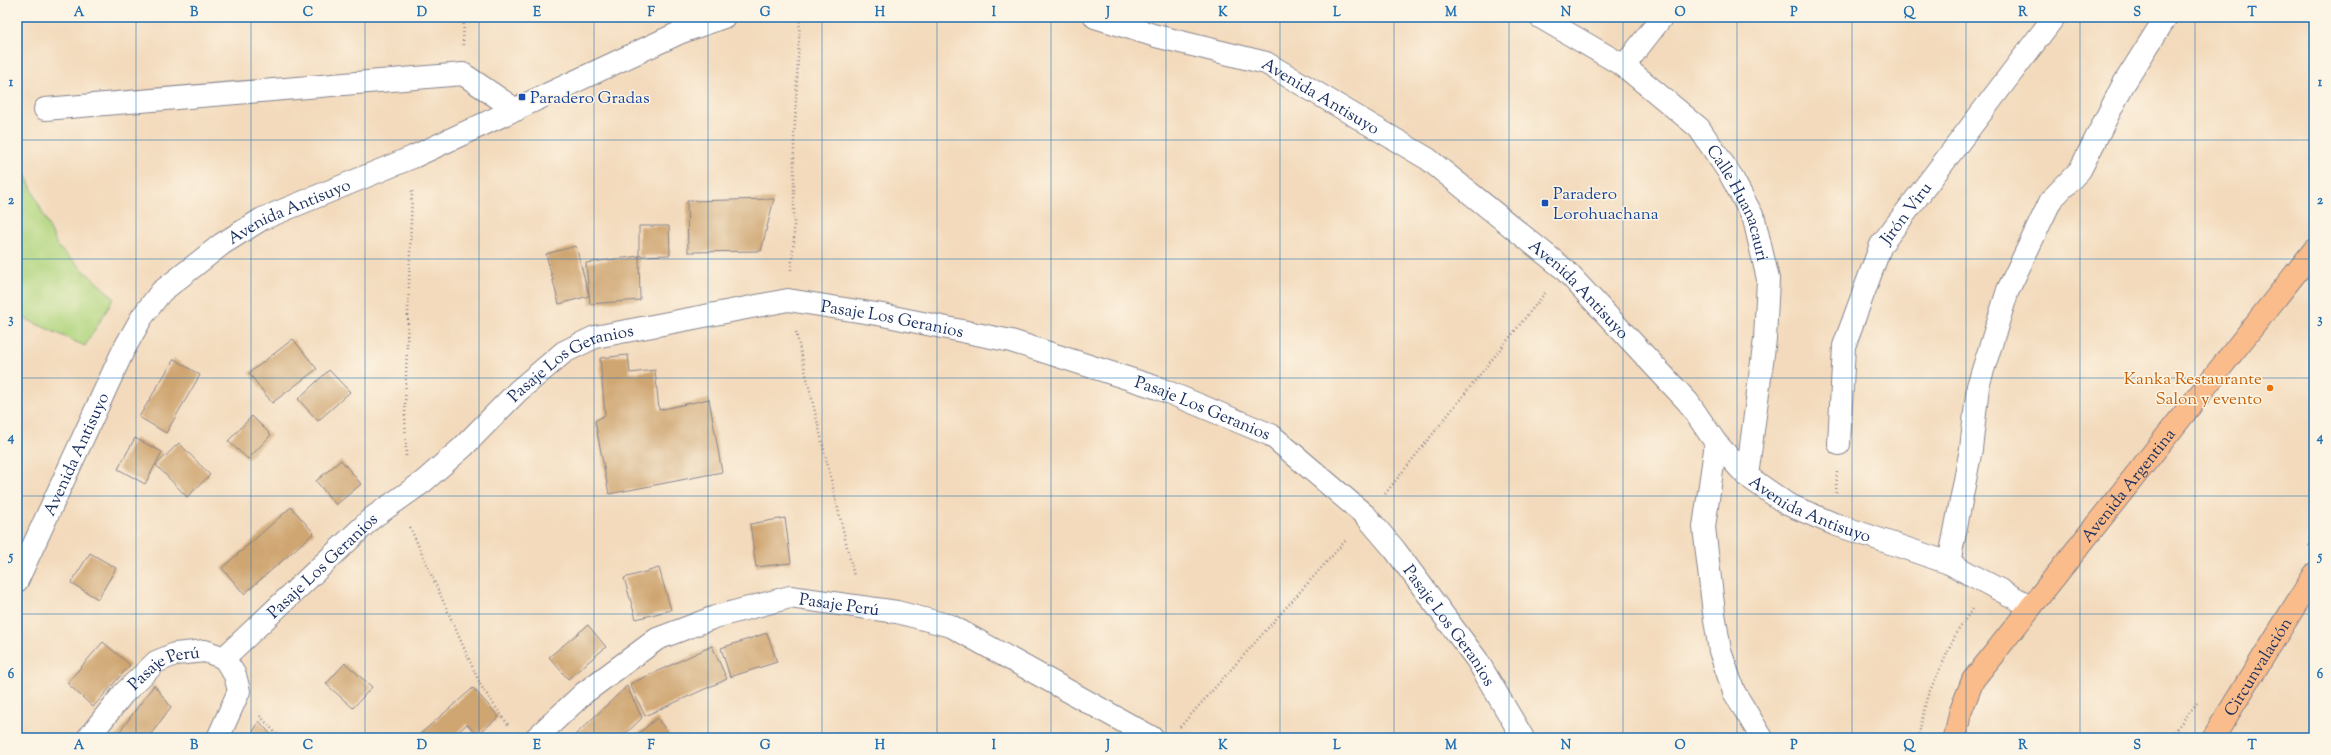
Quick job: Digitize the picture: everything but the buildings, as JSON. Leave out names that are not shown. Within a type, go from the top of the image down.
[{"type":"highway","name":"Avenida Argentina","points":[[2030,606],[2314,250]]},
{"type":"highway","name":"Circunvalación","points":[[2213,738],[2314,575]]},
{"type":"highway","points":[[1955,738],[1960,713],[1973,680],[2030,606]]},
{"type":"street","name":"Avenida Antisuyo","points":[[17,581],[123,351],[142,318],[161,292],[222,244],[262,219],[413,157],[679,33],[724,17]]},
{"type":"street","name":"Avenida Antisuyo","points":[[1095,17],[1156,36],[1266,63],[1428,160],[1564,269],[1688,402],[1716,443],[1747,476],[1787,504],[1834,524],[1949,563],[2030,606]]},
{"type":"street","name":"Calle Huanacauri","points":[[1540,17],[1624,66],[1699,128],[1730,174],[1754,219],[1768,278],[1765,339],[1747,476]]},
{"type":"street","points":[[1624,66],[1662,17]]},
{"type":"street","name":"Jirón Viru","points":[[1839,444],[1844,346],[1881,245],[2054,17]]},
{"type":"street","points":[[1949,563],[1971,449],[1978,386],[2008,290],[2051,200],[2080,170],[2123,85],[2166,17]]},
{"type":"street","points":[[45,109],[462,74],[516,110]]},
{"type":"street","name":"Pasaje Los Geranios","points":[[224,658],[372,518],[423,482],[463,447],[518,391],[564,352],[595,337],[788,300],[883,315],[1011,341],[1158,388],[1271,436],[1366,516],[1395,550],[1477,660],[1523,738]]},
{"type":"street","points":[[1716,443],[1704,527],[1715,621],[1720,651],[1734,692],[1762,738]]},
{"type":"street","name":"Pasaje Perú","points":[[536,738],[584,693],[657,639],[715,617],[790,597],[897,612],[951,626],[1153,738]]},
{"type":"street","name":"Pasaje Perú","points":[[88,738],[123,694],[156,662],[175,654],[205,651],[224,658],[235,675],[239,691],[218,738]]},
{"type":"path","points":[[800,17],[794,141],[794,239],[788,300],[862,606]]},
{"type":"path","points":[[413,157],[405,407],[406,462],[423,482]]},
{"type":"path","points":[[1834,524],[1839,444]]},
{"type":"path","points":[[398,500],[481,686],[513,732]]},
{"type":"path","points":[[1918,738],[1927,697],[1956,634],[1988,583]]},
{"type":"green space","points":[[17,156],[58,247],[114,298],[85,346],[17,315]]},
{"type":"place","name":"Paradero Gradas","points":[[522,97]]},
{"type":"place","name":"Paradero Lorohuachana","points":[[1545,203]]},
{"type":"place","name":"Kanka Restaurante Salon y evento","points":[[2270,388]]}]
